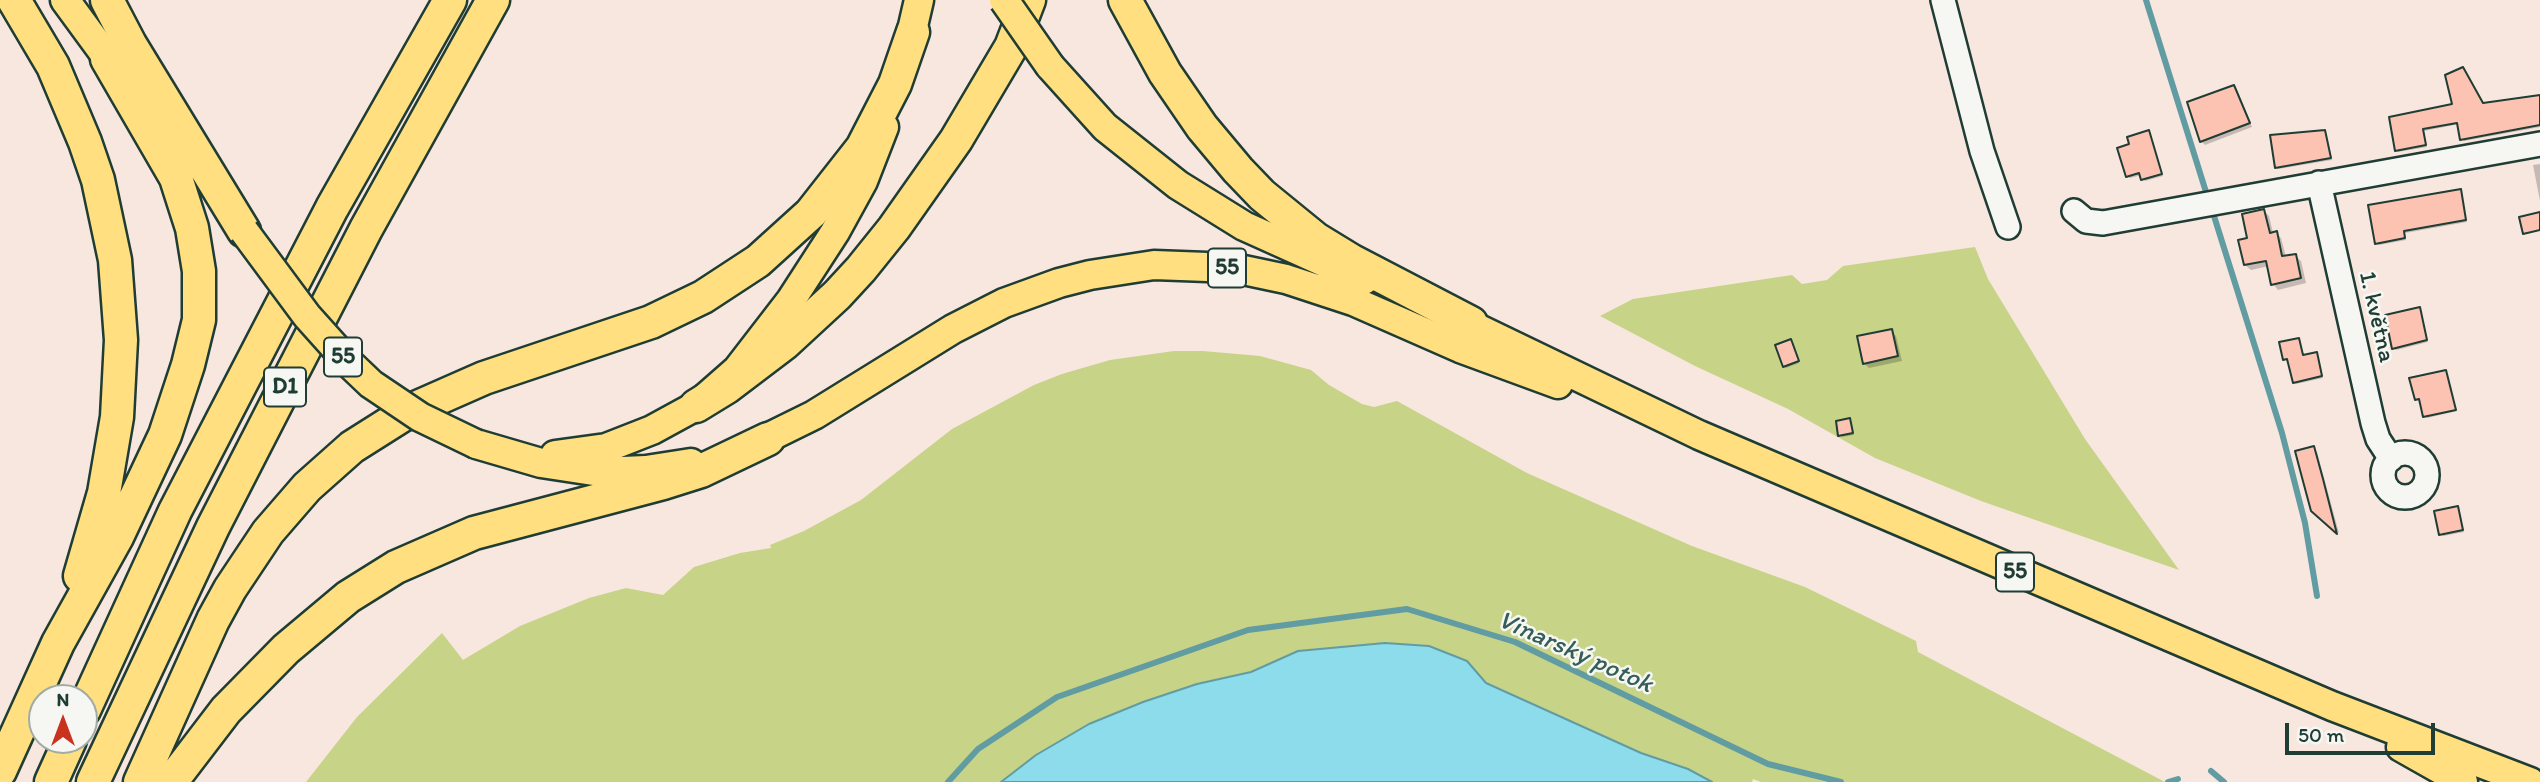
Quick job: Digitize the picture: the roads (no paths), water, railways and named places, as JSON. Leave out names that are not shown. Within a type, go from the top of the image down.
[{"type":"highway","points":[[14,0],[53,66],[85,142],[107,220],[119,300],[120,379],[112,455],[94,530],[58,643]]},
{"type":"highway","points":[[107,0],[130,44],[244,231]]},
{"type":"highway","name":"D1","points":[[96,684],[175,511],[332,208],[450,0]]},
{"type":"highway","name":"D1","points":[[93,782],[219,515],[366,229],[494,0]]},
{"type":"highway","points":[[696,406],[727,387],[785,343],[861,268],[925,186],[970,117],[1011,47],[1029,0]]},
{"type":"highway","points":[[1125,0],[1165,73],[1202,127],[1262,195],[1298,225],[1340,254],[1398,287],[1471,323]]},
{"type":"highway","points":[[139,782],[213,620],[230,589],[268,532],[307,487],[352,447],[409,411],[484,379],[651,322],[703,297],[758,261],[811,213],[862,148],[895,83],[913,32]]},
{"type":"highway","points":[[0,771],[58,643],[117,537],[165,435],[188,365],[199,320],[199,271],[192,228],[176,178],[107,59]]},
{"type":"highway","points":[[171,782],[226,710],[286,649],[348,597],[396,568],[474,533],[701,471],[768,439]]},
{"type":"highway","points":[[51,782],[64,754]]},
{"type":"main road","name":"55","points":[[65,0],[107,59],[244,231],[307,316],[357,371],[420,417],[477,444],[509,454],[572,469],[624,472],[666,468],[713,458],[768,439],[814,415],[953,329],[1004,303],[1090,275],[1154,265],[1181,264],[1261,272],[1312,287],[1460,348],[1699,435]]},
{"type":"main road","name":"55","points":[[477,444],[543,456],[584,453],[629,441],[696,406],[717,389],[751,354],[791,300],[835,232],[863,181],[898,85],[919,0]]},
{"type":"main road","name":"55","points":[[1004,0],[1077,98],[1129,148],[1210,207],[1280,244],[1471,323],[1699,435],[2332,706],[2530,782]]},
{"type":"main road","points":[[2332,706],[2463,782]]},
{"type":"main road","name":"55","points":[[2496,770],[2540,777]]},
{"type":"street","points":[[1943,0],[1982,151],[2008,228]]},
{"type":"street","points":[[2074,211],[2086,221],[2103,223],[2540,144]]},
{"type":"street","name":"1. května","points":[[2319,183],[2373,423],[2378,439],[2391,458]]},
{"type":"water","points":[[1385,643],[1429,646],[1467,661],[1486,683],[1641,753],[1688,769],[1712,782],[1001,782],[1036,755],[1089,724],[1143,702],[1197,684],[1251,672],[1298,651]]},
{"type":"waterway","points":[[2146,0],[2206,192]]},
{"type":"waterway","points":[[2214,216],[2282,433],[2305,523],[2317,596]]},
{"type":"waterway","name":"Vinarský potok","points":[[948,782],[978,749],[1057,697],[1248,630],[1407,609],[1515,642],[1768,764],[1841,782]]},
{"type":"waterway","name":"Vinarský potok","points":[[2211,771],[2224,782]]},
{"type":"waterway","name":"Vinarský potok","points":[[2168,782],[2178,779]]}]
